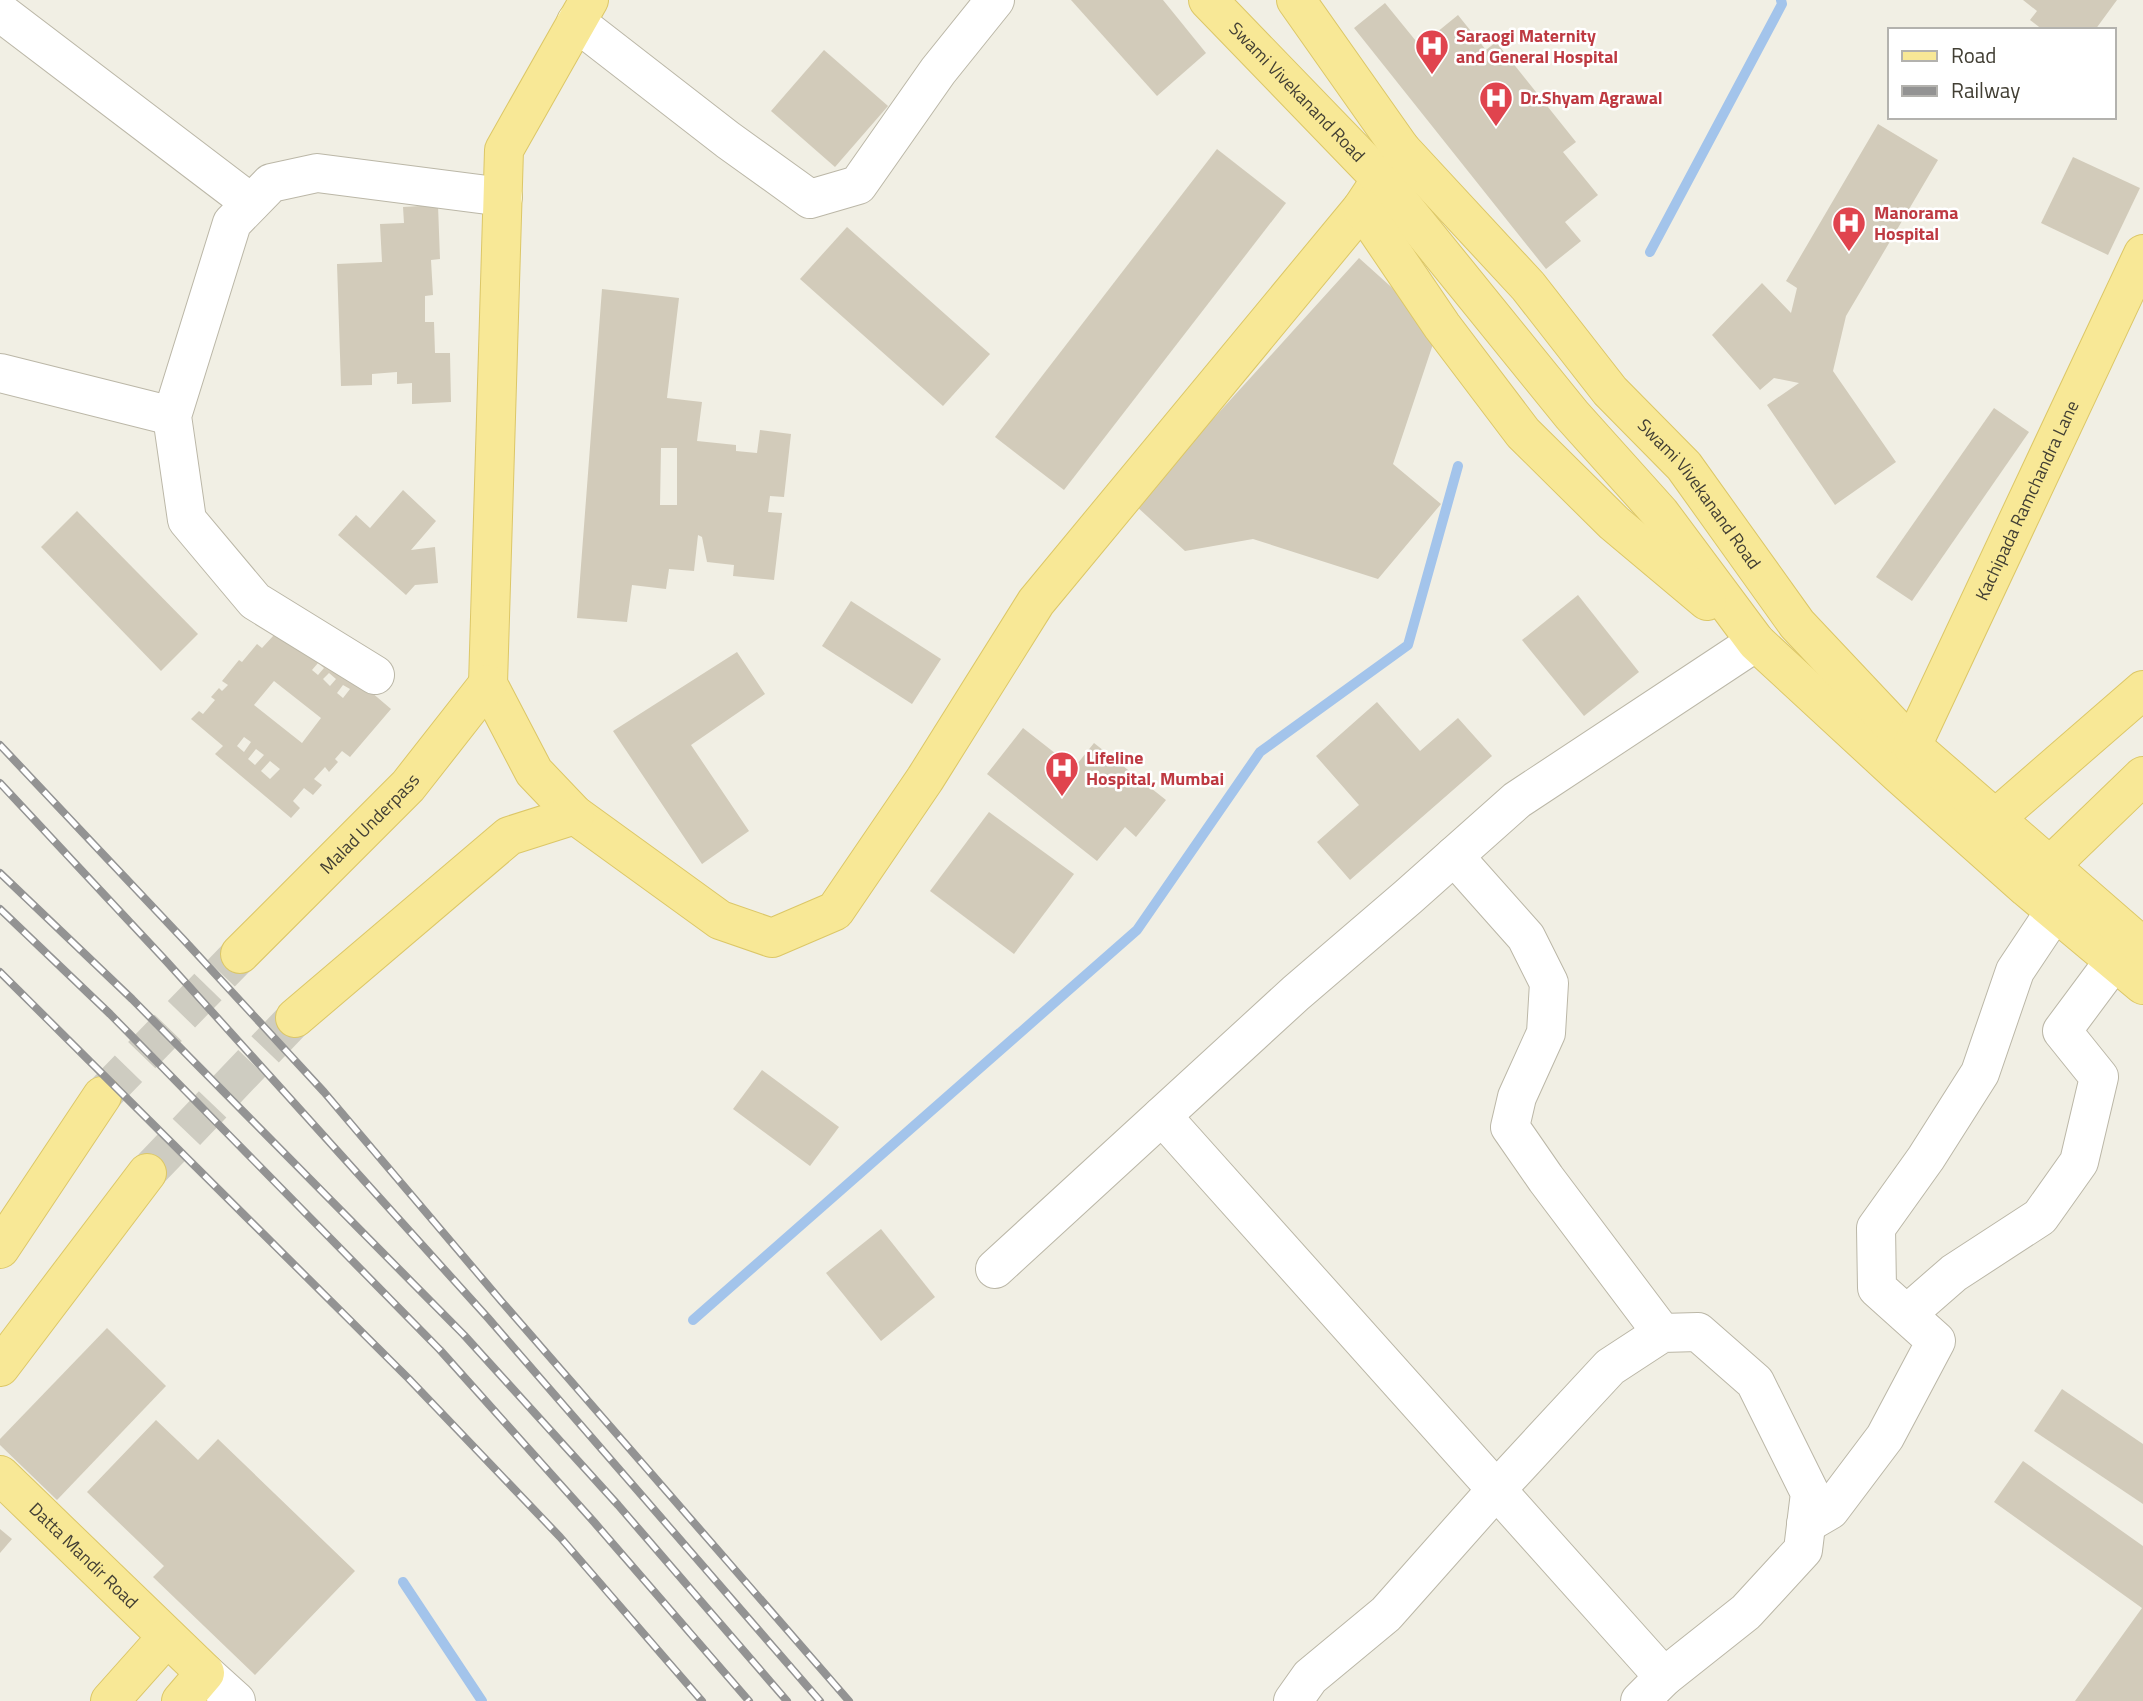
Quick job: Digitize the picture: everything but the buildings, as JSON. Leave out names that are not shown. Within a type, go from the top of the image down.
[{"type":"main road","name":"Swami Vivekanand Road","points":[[1296,0],[1381,178],[1442,326],[1523,433],[1614,523],[1756,642],[1880,758],[1983,829]]},
{"type":"main road","name":"Swami Vivekanand Road","points":[[1219,4],[1381,178],[1572,415],[1660,513],[1756,642]]},
{"type":"main road","points":[[583,11],[504,150],[488,684],[534,772],[575,815],[720,920],[772,938],[835,911],[925,779],[1036,602],[1381,178]]},
{"type":"main road","name":"Swami Vivekanand Road","points":[[1381,178],[1528,286],[1610,391],[1684,466],[1797,624],[1912,746],[1983,829],[2044,888],[2128,954],[2143,985]]},
{"type":"main road","name":"Kachipada Ramchandra Lane","points":[[1912,746],[2143,254]]},
{"type":"main road","name":"Malad Underpass","points":[[240,954],[408,786],[488,684]]},
{"type":"main road","points":[[1983,829],[2143,690]]},
{"type":"main road","points":[[2044,888],[2143,776]]},
{"type":"main road","points":[[295,1018],[509,836],[575,815]]},
{"type":"main road","points":[[0,1249],[102,1096]]},
{"type":"main road","points":[[0,1367],[147,1173]]},
{"type":"main road","name":"Datta Mandir Road","points":[[0,1475],[167,1637],[193,1687]]},
{"type":"main road","points":[[110,1701],[167,1637]]},
{"type":"street","points":[[583,11],[728,140],[810,199],[858,185],[938,71],[995,0]]},
{"type":"street","points":[[0,12],[251,203]]},
{"type":"street","points":[[374,674],[254,601],[187,520],[172,416],[232,223],[271,183],[317,173],[503,197]]},
{"type":"street","points":[[0,373],[172,416]]},
{"type":"street","points":[[995,1269],[1296,993],[1517,800],[1756,642]]},
{"type":"street","points":[[1454,856],[1526,937],[1549,983],[1546,1033],[1517,1097],[1510,1127],[1662,1333]]},
{"type":"street","points":[[1806,1524],[1830,1510],[1885,1437],[1936,1341],[1877,1288],[1876,1228],[1926,1158],[1980,1073],[2044,888]]},
{"type":"street","points":[[1907,1314],[1954,1273],[2040,1217],[2079,1162],[2099,1077],[2062,1031],[2128,954]]},
{"type":"street","points":[[1162,1116],[1496,1490],[1652,1689],[1746,1612],[1803,1550],[1810,1493],[1755,1382],[1698,1332],[1662,1333],[1610,1367],[1496,1490],[1387,1614],[1310,1677],[1293,1701]]},
{"type":"street","points":[[193,1687],[236,1701]]},
{"type":"waterway","points":[[1650,252],[1782,4],[1781,0]]},
{"type":"waterway","points":[[693,1320],[1137,930],[1260,752],[1408,645],[1458,466]]},
{"type":"waterway","points":[[403,1582],[482,1701]]},
{"type":"tunnel","points":[[102,1096],[240,954]]},
{"type":"tunnel","points":[[147,1173],[295,1018]]},
{"type":"railway","points":[[0,745],[324,1092],[502,1302],[849,1701]]},
{"type":"railway","points":[[0,783],[167,962],[488,1318],[820,1701]]},
{"type":"railway","points":[[0,873],[132,999],[464,1335],[618,1505],[787,1701]]},
{"type":"railway","points":[[0,909],[110,1014],[440,1350],[749,1701]]},
{"type":"railway","points":[[0,972],[409,1379],[560,1537],[702,1701]]},
{"type":"place","name":"Saraogi Maternity and General Hospital","points":[[1432,76]]},
{"type":"place","name":"Dr.Shyam Agrawal","points":[[1496,128]]},
{"type":"place","name":"Manorama Hospital","points":[[1849,253]]},
{"type":"place","name":"Lifeline Hospital, Mumbai","points":[[1062,798]]}]
